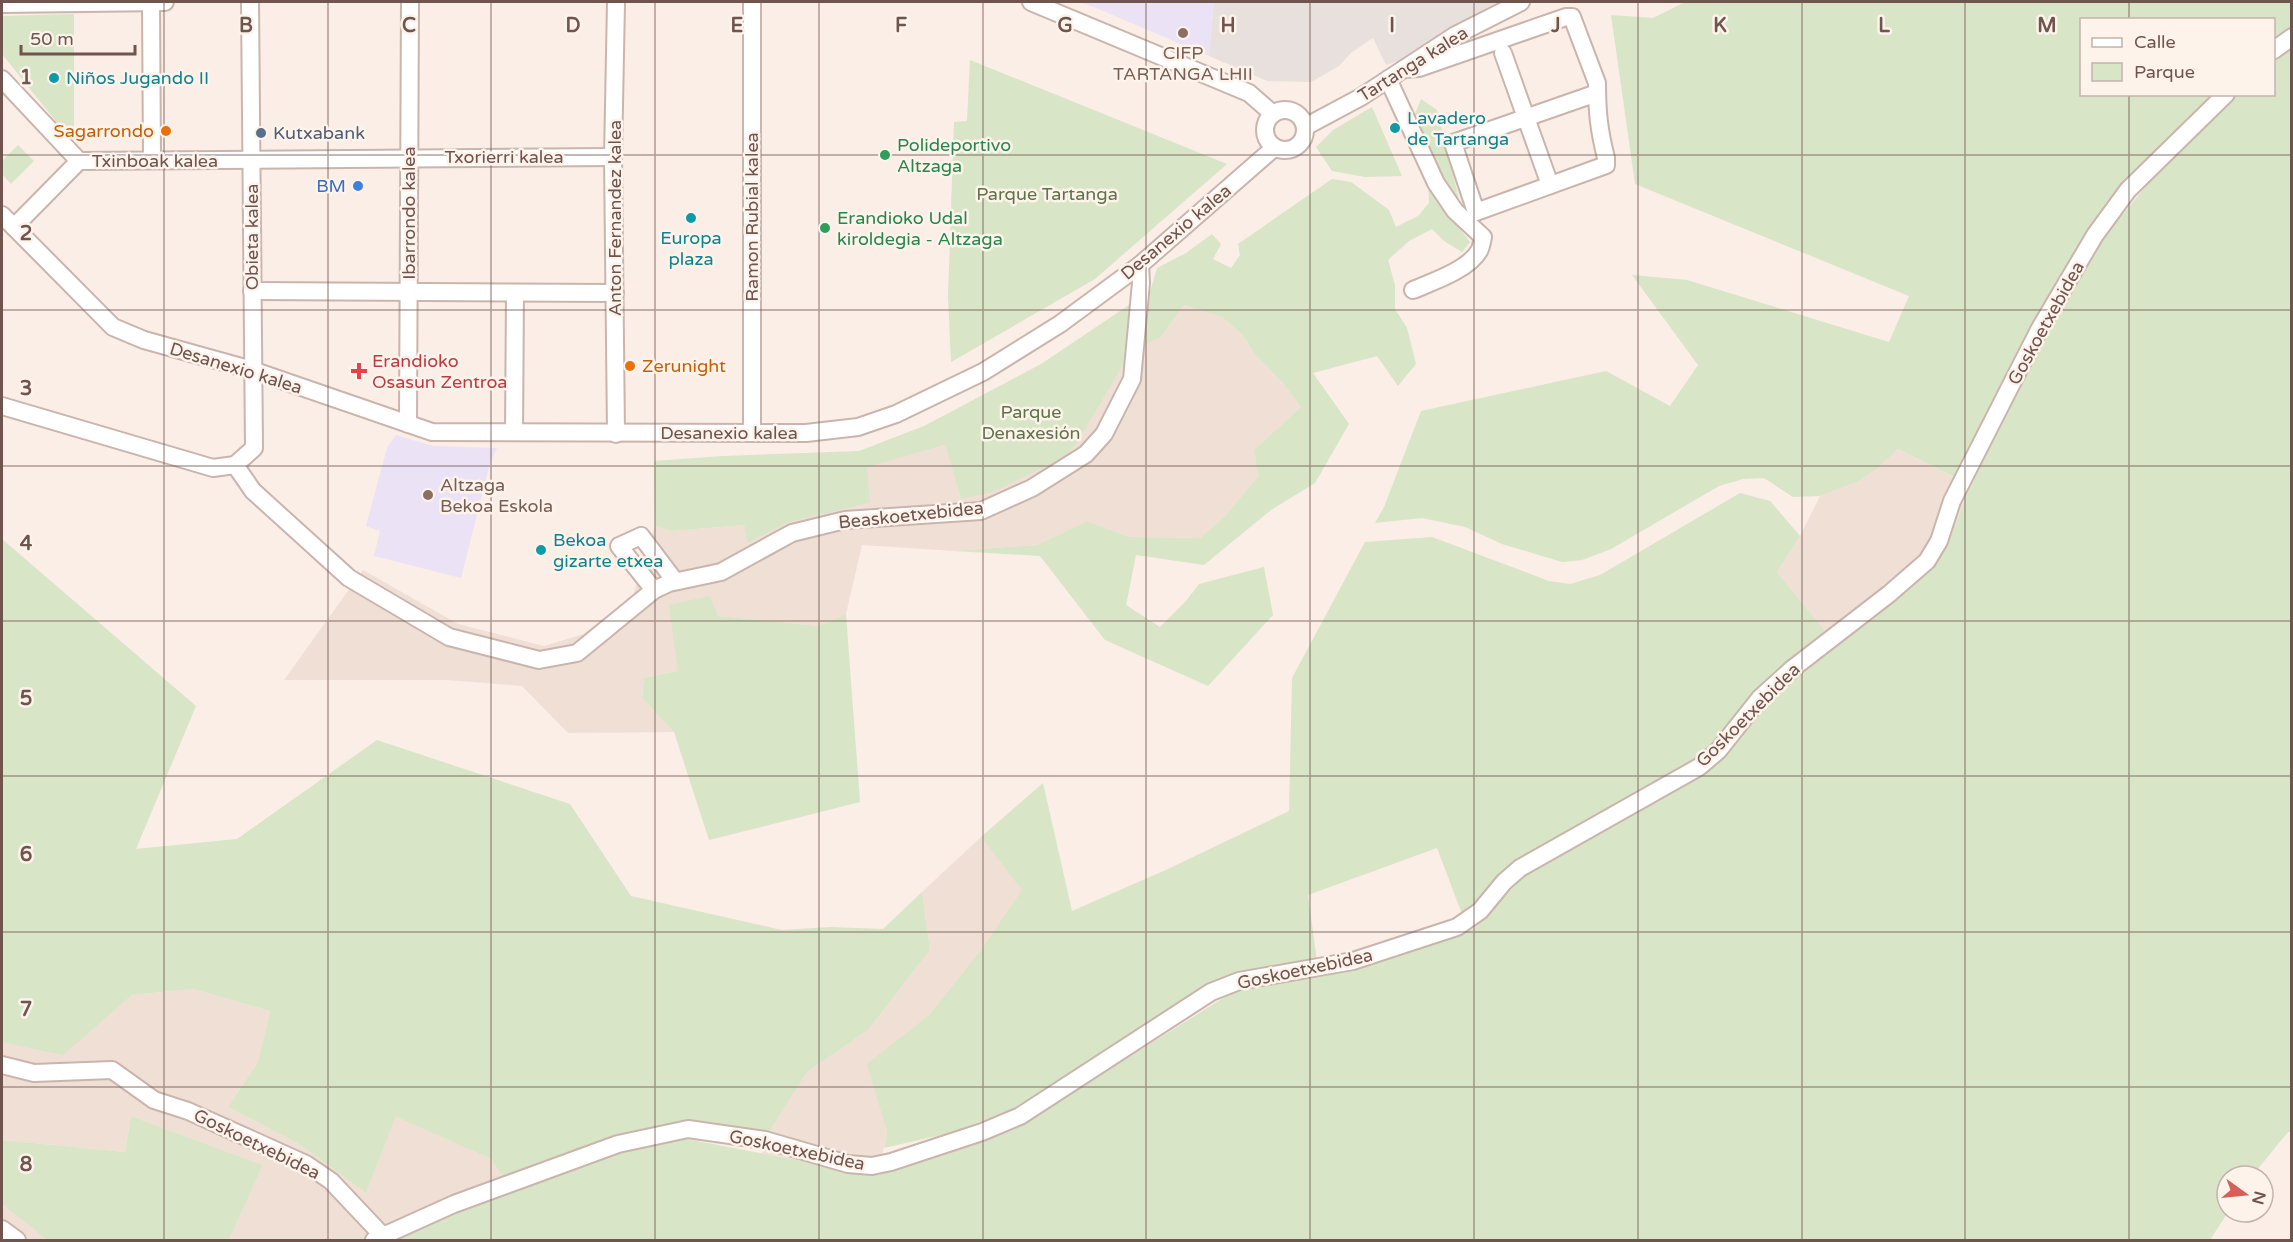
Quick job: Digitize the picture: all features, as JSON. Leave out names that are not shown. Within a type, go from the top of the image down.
[{"type":"street","points":[[152,2],[152,160]]},
{"type":"street","points":[[3,3],[165,2]]},
{"type":"street","name":"Obieta kalea","points":[[235,465],[254,448],[250,2]]},
{"type":"street","name":"Ibarrondo kalea","points":[[408,424],[410,2]]},
{"type":"street","name":"Anton Fernandez kalea","points":[[616,2],[614,157],[616,434]]},
{"type":"street","name":"Ramon Rubial kalea","points":[[752,2],[752,432]]},
{"type":"street","points":[[1031,2],[1249,93],[1273,114]]},
{"type":"street","name":"Tartanga kalea","points":[[1305,127],[1330,115],[1454,36],[1521,2]]},
{"type":"street","points":[[1404,69],[1419,68],[1572,17],[1597,83],[1597,93],[1596,113],[1606,158],[1605,165],[1476,212],[1453,143],[1597,93]]},
{"type":"street","points":[[2275,49],[2292,37]]},
{"type":"street","points":[[1503,53],[1550,185]]},
{"type":"street","points":[[2,79],[79,161]]},
{"type":"street","points":[[1388,79],[1436,183],[1455,211],[1482,237],[1480,250],[1470,262],[1443,278],[1413,290]]},
{"type":"street","name":"Goskoetxebidea","points":[[2,1065],[34,1073],[112,1070],[154,1100],[207,1118],[306,1164],[332,1181],[378,1238],[454,1204],[618,1144],[688,1130],[765,1140],[848,1164],[872,1167],[891,1162],[982,1132],[1020,1116],[1211,992],[1239,981],[1353,962],[1457,927],[1480,911],[1504,882],[1520,868],[1699,767],[1718,751],[1760,698],[1792,669],[1885,597],[1927,561],[1939,542],[1952,501],[2040,328],[2095,235],[2128,190],[2224,96]]},
{"type":"street","points":[[1279,111],[1293,112],[1305,127],[1305,134],[1298,146],[1286,151],[1274,148],[1264,131],[1268,119],[1279,111]]},
{"type":"street","name":"Desanexio kalea","points":[[14,227],[113,327],[144,340],[252,370],[432,432],[806,433],[858,427],[896,414],[983,372],[1060,324],[1140,265],[1274,148]]},
{"type":"street","name":"Txorierri kalea","points":[[251,160],[614,157]]},
{"type":"street","name":"Txinboak kalea","points":[[14,227],[79,161],[251,160]]},
{"type":"street","points":[[2,215],[14,227]]},
{"type":"street","name":"Beaskoetxebidea","points":[[235,465],[253,491],[349,578],[449,637],[539,660],[577,653],[654,590],[675,581],[721,572],[792,533],[845,520],[981,511],[1032,488],[1086,454],[1104,434],[1132,379],[1141,283],[1140,265]]},
{"type":"street","points":[[252,291],[615,293]]},
{"type":"street","points":[[514,432],[515,293]]},
{"type":"street","points":[[2,406],[213,468],[235,465]]},
{"type":"street","points":[[654,590],[620,546],[641,536],[675,581]]},
{"type":"street","points":[[2,1229],[17,1240]]},
{"type":"shaded area","name":"CIFP TARTANGA LHII","points":[[1080,2],[1214,2],[1209,56],[1101,10]]},
{"type":"shaded area","points":[[1214,2],[1497,2],[1411,57],[1386,65],[1373,38],[1352,52],[1339,66],[1311,82],[1267,81],[1209,56]]},
{"type":"shaded area","points":[[1150,292],[1146,342],[1160,338],[1184,305],[1222,317],[1242,334],[1256,356],[1282,382],[1301,407],[1254,450],[1260,476],[1224,517],[1200,538],[1129,537],[1087,521],[1037,545],[954,551],[862,545],[846,614],[819,626],[718,616],[679,671],[644,678],[642,698],[674,732],[568,733],[522,686],[448,680],[284,680],[363,570],[458,624],[544,646],[584,634],[633,595],[655,526],[672,531],[744,525],[747,542],[789,522],[869,503],[866,467],[945,445],[961,499],[1123,365],[1129,305]]},
{"type":"shaded area","name":"Altzaga Bekoa Eskola","points":[[396,435],[433,446],[497,448],[490,463],[461,578],[374,556],[380,531],[366,526],[387,448]]},
{"type":"shaded area","points":[[1898,449],[1971,486],[1944,552],[1835,643],[1777,572],[1800,536],[1820,496],[1857,482],[1878,468]]},
{"type":"shaded area","points":[[981,837],[1023,890],[983,947],[929,1015],[868,1064],[887,1132],[878,1175],[762,1153],[769,1132],[807,1072],[868,1030],[930,950],[922,892]]},
{"type":"shaded area","points":[[193,989],[270,1011],[258,1062],[228,1107],[299,1144],[366,1193],[396,1117],[491,1159],[514,1190],[388,1240],[229,1240],[263,1165],[131,1116],[125,1152],[2,1140],[2,1042],[63,1054],[132,995]]},
{"type":"shaded area","points":[[2,1204],[47,1240],[2,1240]]},
{"type":"green space","points":[[1685,2],[2291,2],[2291,27],[2275,38],[2275,18],[2080,18],[2080,96],[2213,96],[2106,203],[2038,314],[1954,477],[1898,449],[1878,468],[1857,482],[1820,496],[1793,497],[1764,478],[1743,479],[1719,486],[1611,549],[1582,560],[1562,562],[1502,544],[1465,527],[1422,518],[1375,523],[1384,507],[1421,411],[1606,371],[1670,406],[1698,365],[1632,275],[1687,280],[1889,342],[1909,296],[1635,184],[1611,15],[1653,18]]},
{"type":"green space","points":[[74,14],[74,144],[2,54],[2,16]]},
{"type":"green space","points":[[2291,41],[2291,1132],[2288,1132],[2262,1164],[2215,1164],[2215,1224],[2220,1224],[2210,1240],[388,1240],[632,1145],[686,1139],[878,1175],[1011,1131],[1236,990],[1349,970],[1474,929],[1531,869],[1711,766],[1779,689],[1944,552],[1971,486],[2046,330],[2110,230],[2146,186],[2235,96],[2275,96],[2275,56]]},
{"type":"green space","name":"Parque Tartanga","points":[[970,60],[1227,164],[1095,279],[951,362],[948,296],[954,122],[967,121]]},
{"type":"green space","points":[[1421,99],[1437,110],[1459,199],[1460,229],[1470,242],[1462,252],[1444,241],[1432,229],[1409,241],[1388,260],[1395,285],[1395,309],[1407,328],[1416,364],[1398,386],[1377,356],[1313,373],[1349,424],[1315,483],[1271,510],[1204,565],[1136,555],[1126,605],[1160,627],[1199,584],[1264,567],[1273,615],[1208,686],[1105,640],[1040,556],[954,551],[1037,545],[1087,521],[1129,537],[1200,538],[1224,517],[1259,476],[1254,450],[1301,407],[1282,382],[1256,356],[1242,334],[1222,317],[1184,305],[1160,338],[1146,343],[1150,292],[1157,268],[1186,253],[1212,234],[1221,244],[1213,259],[1231,268],[1240,255],[1238,244],[1332,179],[1351,182],[1389,210],[1396,227],[1418,216],[1429,203],[1427,149],[1415,114]]},
{"type":"green space","points":[[1372,107],[1402,176],[1365,177],[1332,171],[1316,147],[1333,130]]},
{"type":"green space","points":[[18,145],[34,161],[11,184],[2,174],[2,161]]},
{"type":"green space","name":"Parque Denaxesión","points":[[1129,305],[1123,365],[1076,444],[1063,458],[993,492],[961,499],[945,445],[867,467],[870,503],[789,522],[747,543],[744,525],[672,531],[655,526],[654,461],[859,451],[924,426],[1041,364]]},
{"type":"green space","points":[[1740,493],[1770,501],[1800,536],[1777,572],[1826,632],[1779,668],[1703,757],[1462,914],[1437,848],[1308,895],[1317,961],[1225,978],[1123,1043],[1010,1110],[950,1133],[884,1148],[887,1132],[867,1064],[929,1015],[983,947],[1022,890],[981,837],[1043,783],[1072,911],[1168,869],[1289,811],[1292,678],[1365,542],[1432,537],[1549,581],[1570,584],[1600,575]]},
{"type":"green space","points":[[2,539],[196,706],[136,849],[237,839],[377,740],[570,804],[631,896],[782,930],[831,927],[883,929],[922,892],[930,950],[868,1030],[807,1072],[769,1132],[707,1124],[504,1178],[491,1159],[396,1117],[366,1193],[299,1144],[228,1107],[258,1062],[270,1011],[193,989],[132,995],[63,1055],[2,1042]]},
{"type":"green space","points":[[710,596],[718,616],[819,626],[846,614],[860,802],[709,840],[674,732],[642,698],[644,678],[678,671],[669,605]]},
{"type":"green space","points":[[131,1116],[263,1165],[229,1240],[47,1240],[2,1204],[2,1140],[125,1152]]},
{"type":"place","name":"CIFP TARTANGA LHII","points":[[1183,33]]},
{"type":"place","name":"Niños Jugando II","points":[[54,78]]},
{"type":"place","name":"Lavadero de Tartanga","points":[[1395,128]]},
{"type":"place","name":"Sagarrondo","points":[[166,131]]},
{"type":"place","name":"Kutxabank","points":[[261,133]]},
{"type":"place","name":"Polideportivo Altzaga","points":[[885,155]]},
{"type":"place","name":"BM","points":[[358,186]]},
{"type":"place","name":"Europa plaza","points":[[691,218]]},
{"type":"place","name":"Erandioko Udal kiroldegia - Altzaga","points":[[825,228]]},
{"type":"place","name":"Zerunight","points":[[630,366]]},
{"type":"place","name":"Erandioko Osasun Zentroa","points":[[359,371]]},
{"type":"place","name":"Altzaga Bekoa Eskola","points":[[428,495]]},
{"type":"place","name":"Bekoa gizarte etxea","points":[[541,550]]}]
